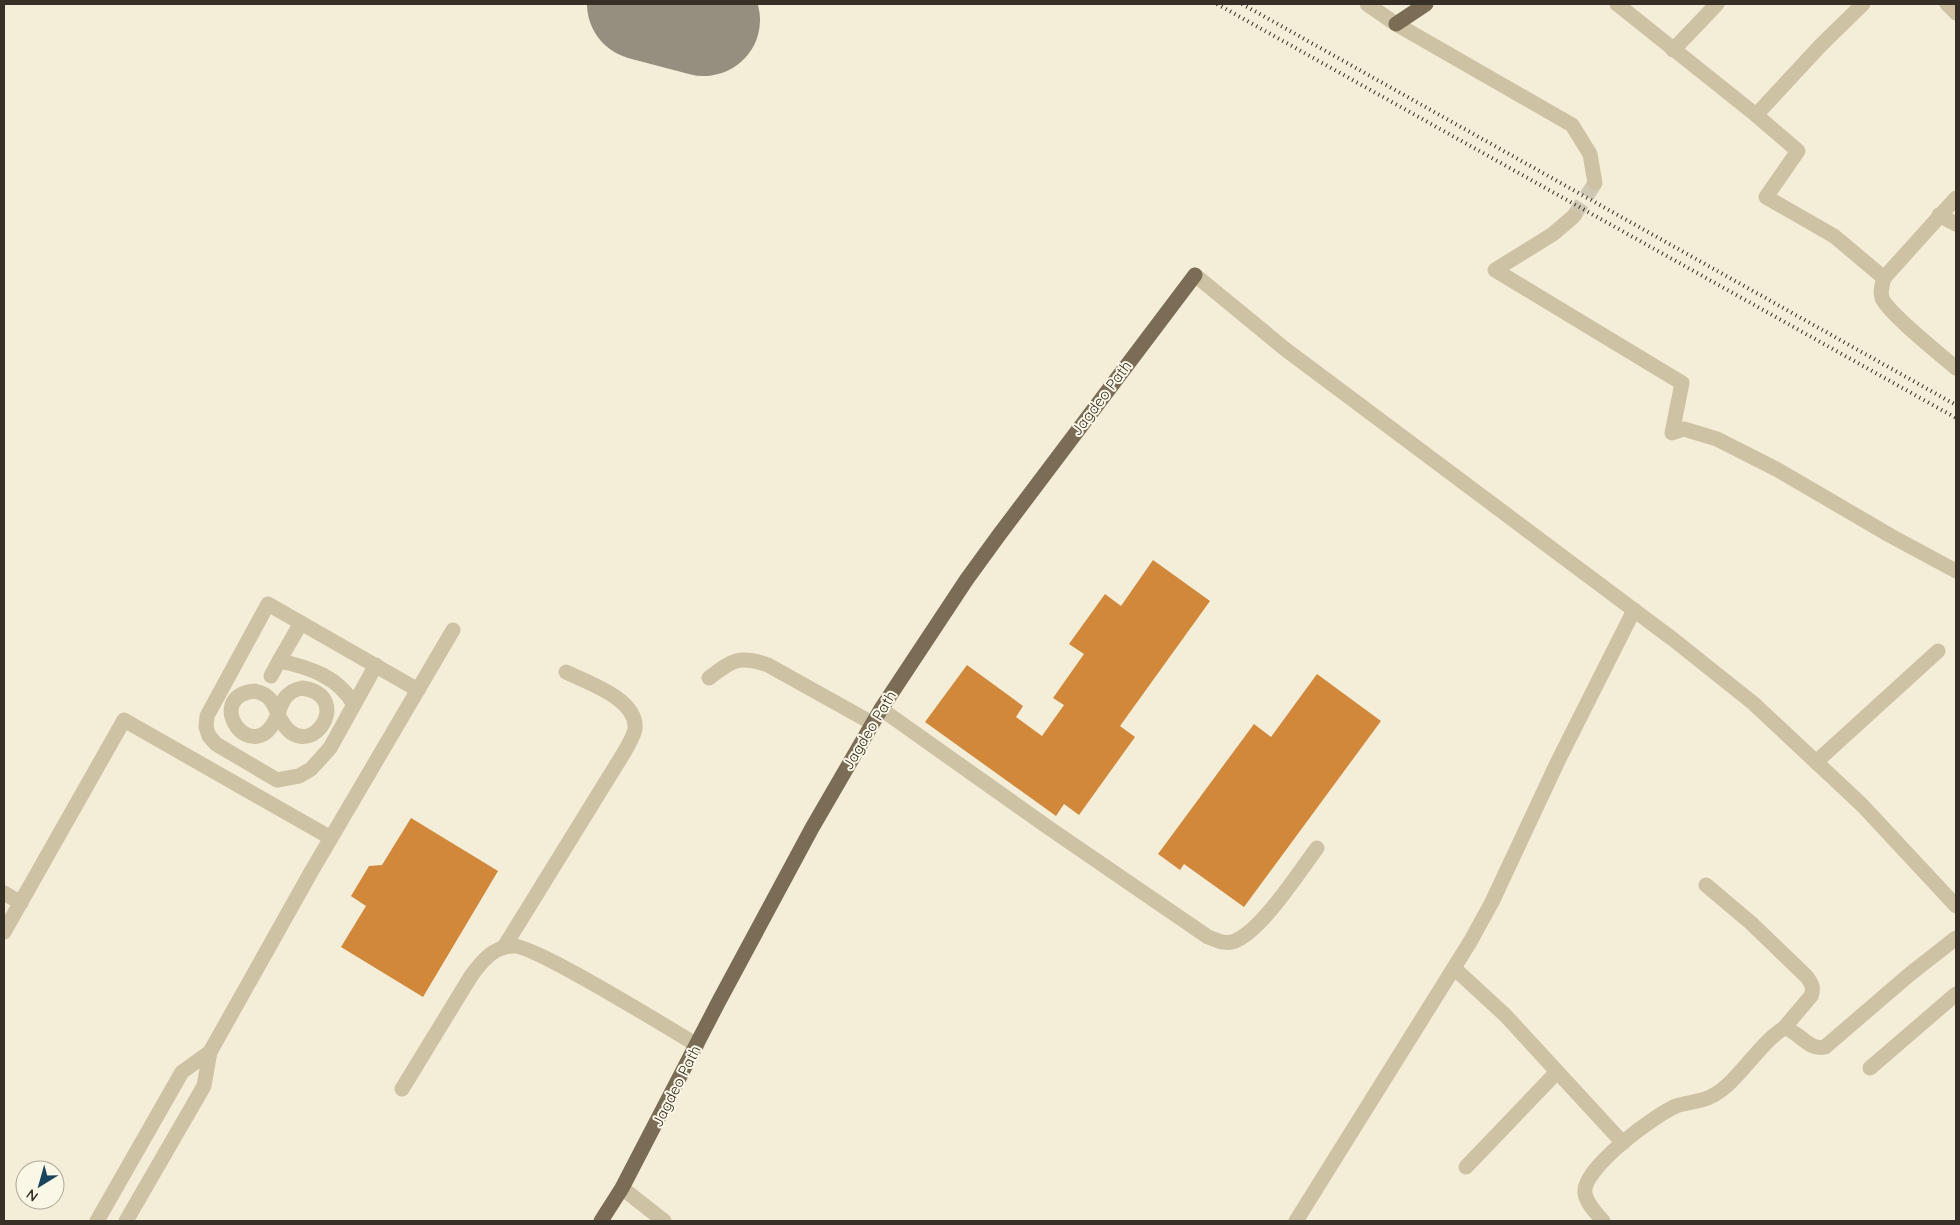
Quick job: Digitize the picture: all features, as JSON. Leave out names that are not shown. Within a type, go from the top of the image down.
[{"type":"main road","points":[[1396,24],[1426,4]]},
{"type":"main road","name":"Jagdeo Path","points":[[601,1221],[622,1188],[800,850],[872,723],[998,535],[1196,276]]},
{"type":"street","points":[[1367,4],[1396,24],[1572,125],[1590,154],[1595,183]]},
{"type":"street","points":[[1617,4],[1798,151],[1766,197],[1834,236],[1884,278]]},
{"type":"street","points":[[1673,50],[1718,4]]},
{"type":"street","points":[[1756,115],[1821,45],[1863,4]]},
{"type":"street","points":[[1948,4],[1956,13]]},
{"type":"street","points":[[1956,198],[1884,278],[1881,289],[1882,298],[1890,310],[1956,368]]},
{"type":"street","points":[[1939,215],[1956,224]]},
{"type":"street","points":[[1574,216],[1553,234],[1495,270],[1682,383],[1672,433],[1684,429],[1717,439],[1778,470],[1891,536],[1956,571]]},
{"type":"street","points":[[1196,276],[1285,349],[1634,610],[1753,703],[1862,805],[1956,906]]},
{"type":"street","points":[[376,666],[337,737],[312,769],[299,776],[277,780],[216,744],[209,736],[206,727],[211,707],[268,604],[418,690]]},
{"type":"street","points":[[1296,1221],[1454,968],[1492,902],[1558,762],[1634,610]]},
{"type":"street","points":[[271,676],[301,623]]},
{"type":"street","points":[[126,1221],[204,1086],[210,1052],[331,838],[453,630]]},
{"type":"street","points":[[1816,762],[1938,651]]},
{"type":"street","points":[[709,678],[727,664],[741,659],[752,659],[768,665],[872,723]]},
{"type":"street","points":[[280,660],[308,669],[339,684],[349,694],[354,705]]},
{"type":"street","points":[[504,947],[625,751],[635,730],[633,714],[624,703],[600,688],[566,672]]},
{"type":"street","points":[[302,688],[310,689],[317,693],[326,706],[326,721],[321,728],[308,736],[293,734],[286,730],[278,714],[282,700],[287,694],[302,688]]},
{"type":"street","points":[[881,709],[1049,828],[1208,937],[1223,942],[1233,942],[1254,927],[1318,848]]},
{"type":"street","points":[[4,932],[124,720],[331,838]]},
{"type":"street","points":[[321,728],[337,737]]},
{"type":"street","points":[[1603,1221],[1586,1198],[1584,1192],[1585,1187],[1598,1167],[1639,1128],[1678,1106],[1713,1096],[1726,1086],[1773,1036],[1784,1028],[1811,996],[1813,990],[1812,984],[1807,977],[1751,923],[1706,884]]},
{"type":"street","points":[[4,893],[21,902]]},
{"type":"street","points":[[1784,1028],[1794,1032],[1812,1046],[1825,1047],[1904,979],[1956,938]]},
{"type":"street","points":[[402,1089],[471,976],[493,952],[504,947],[515,946],[551,962],[696,1045]]},
{"type":"street","points":[[1454,968],[1505,1015],[1556,1073],[1623,1143]]},
{"type":"street","points":[[1870,1068],[1956,994]]},
{"type":"street","points":[[97,1221],[182,1072],[210,1052]]},
{"type":"street","points":[[1466,1167],[1556,1073]]},
{"type":"street","points":[[117,1187],[138,1199]]},
{"type":"street","points":[[622,1188],[664,1221]]},
{"type":"building","points":[[1153,560],[1210,601],[1120,726],[1135,737],[1079,815],[1064,804],[1056,816],[925,722],[967,665],[1023,706],[1016,717],[1042,736],[1064,705],[1053,698],[1084,654],[1069,644],[1105,594],[1121,606]]},
{"type":"building","points":[[1317,674],[1381,721],[1244,907],[1184,864],[1180,870],[1158,854],[1254,724],[1271,737]]},
{"type":"building","points":[[411,818],[498,871],[423,997],[341,947],[366,906],[351,896],[369,866],[382,865]]},
{"type":"runway","points":[[643,4],[704,20]]},
{"type":"tunnel","points":[[1574,216],[1595,183]]},
{"type":"railway","points":[[1217,4],[1956,418]]},
{"type":"railway","points":[[1242,4],[1956,405]]}]
